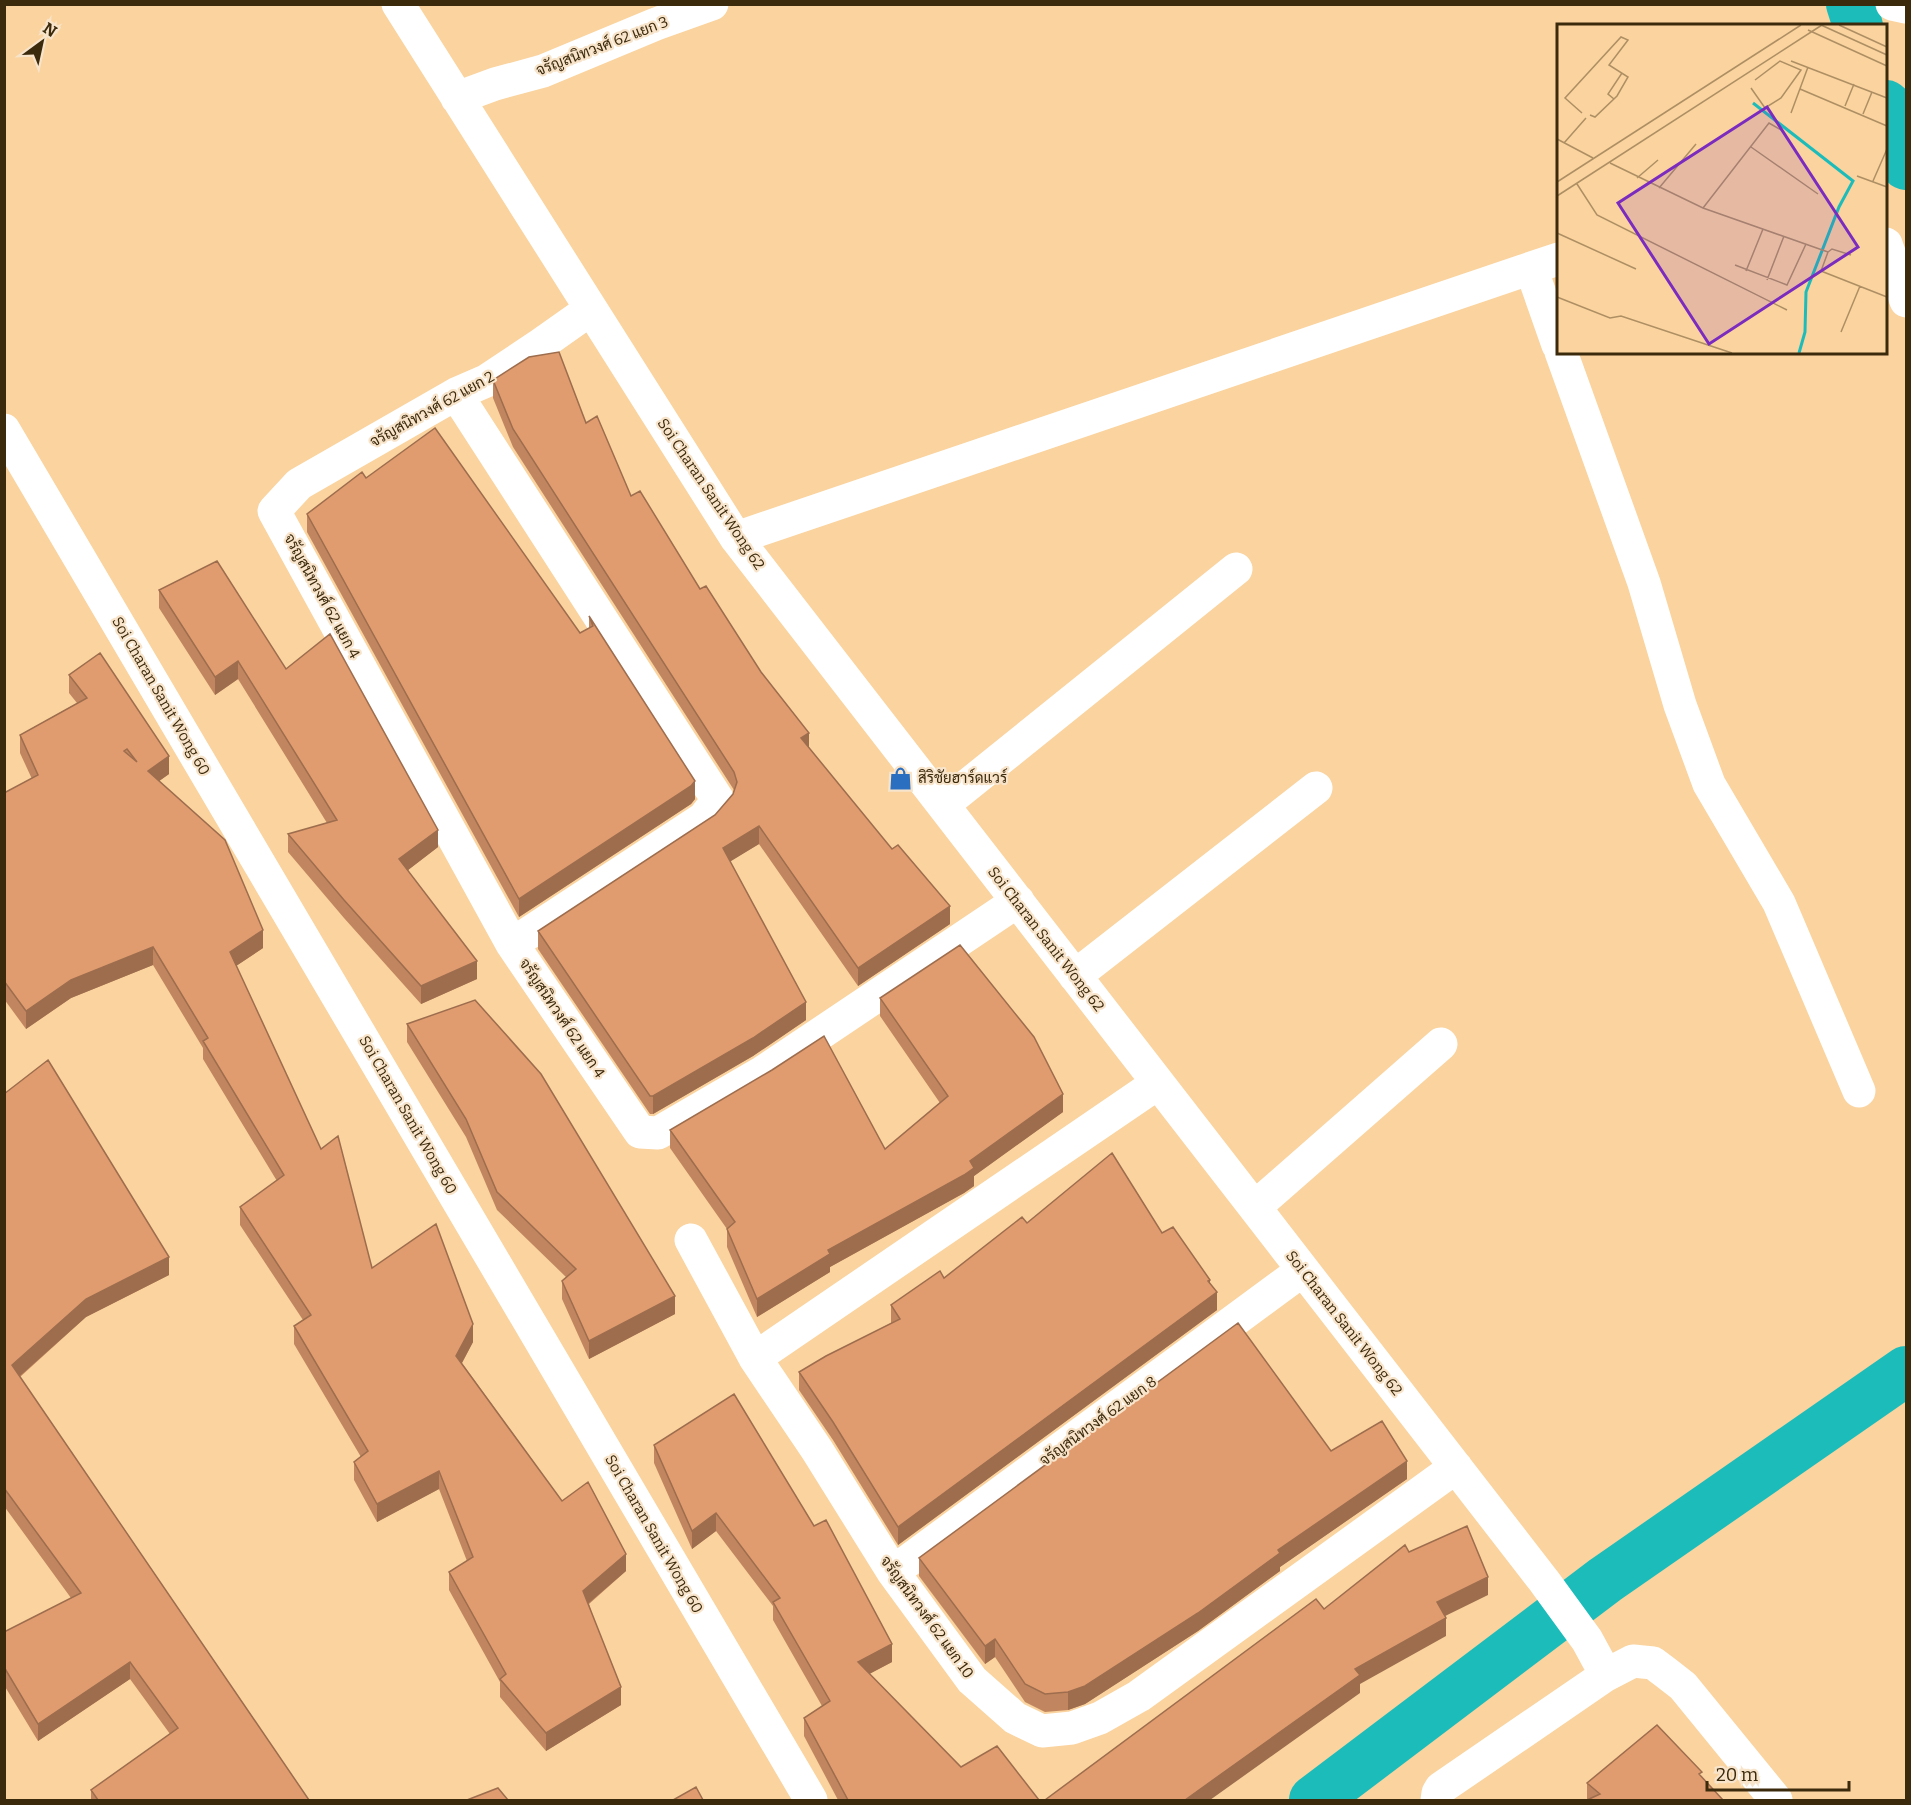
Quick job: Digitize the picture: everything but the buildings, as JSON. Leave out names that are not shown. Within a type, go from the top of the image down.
[{"type":"street","name":"Soi Charan Sanit Wong 62","points":[[398,4],[736,538],[1543,1580],[1587,1640],[1606,1675]]},
{"type":"street","name":"จรัญสนิทวงศ์ 62 แยก 3","points":[[457,98],[495,84],[543,71],[656,24],[712,4]]},
{"type":"street","points":[[1892,4],[1906,6]]},
{"type":"street","points":[[1887,247],[1906,301]]},
{"type":"street","points":[[736,538],[1545,263],[1557,339]]},
{"type":"street","name":"จรัญสนิทวงศ์ 62 แยก 2","points":[[274,511],[299,484],[456,394],[486,381],[591,309]]},
{"type":"street","points":[[1562,354],[1644,583],[1680,705],[1709,784],[1779,903],[1859,1091]]},
{"type":"street","points":[[456,394],[718,800],[704,818],[512,944]]},
{"type":"street","name":"Soi Charan Sanit Wong 60","points":[[4,430],[811,1800]]},
{"type":"street","name":"จรัญสนิทวงศ์ 62 แยก 4","points":[[274,511],[512,944],[640,1132],[658,1133],[763,1072],[1018,901]]},
{"type":"street","points":[[943,805],[1236,568]]},
{"type":"street","points":[[1075,976],[1316,788]]},
{"type":"street","points":[[1255,1208],[1441,1044]]},
{"type":"street","points":[[755,1358],[1158,1083]]},
{"type":"street","name":"จรัญสนิทวงศ์ 62 แยก 10","points":[[691,1240],[755,1358],[893,1572],[972,1680],[1015,1718],[1042,1731],[1072,1728],[1100,1719],[1139,1696],[1456,1467]]},
{"type":"street","name":"จรัญสนิทวงศ์ 62 แยก 8","points":[[893,1572],[1303,1270]]},
{"type":"street","points":[[1437,1800],[1442,1788],[1606,1675],[1633,1661],[1653,1663],[1683,1686],[1776,1800]]},
{"type":"waterway","points":[[1851,4],[1857,24]]},
{"type":"waterway","points":[[1887,108],[1906,165]]},
{"type":"waterway","points":[[1314,1800],[1605,1580],[1906,1371]]},
{"type":"place","name":"สิริชัยฮาร์ดแวร์","points":[[900,778]]}]
